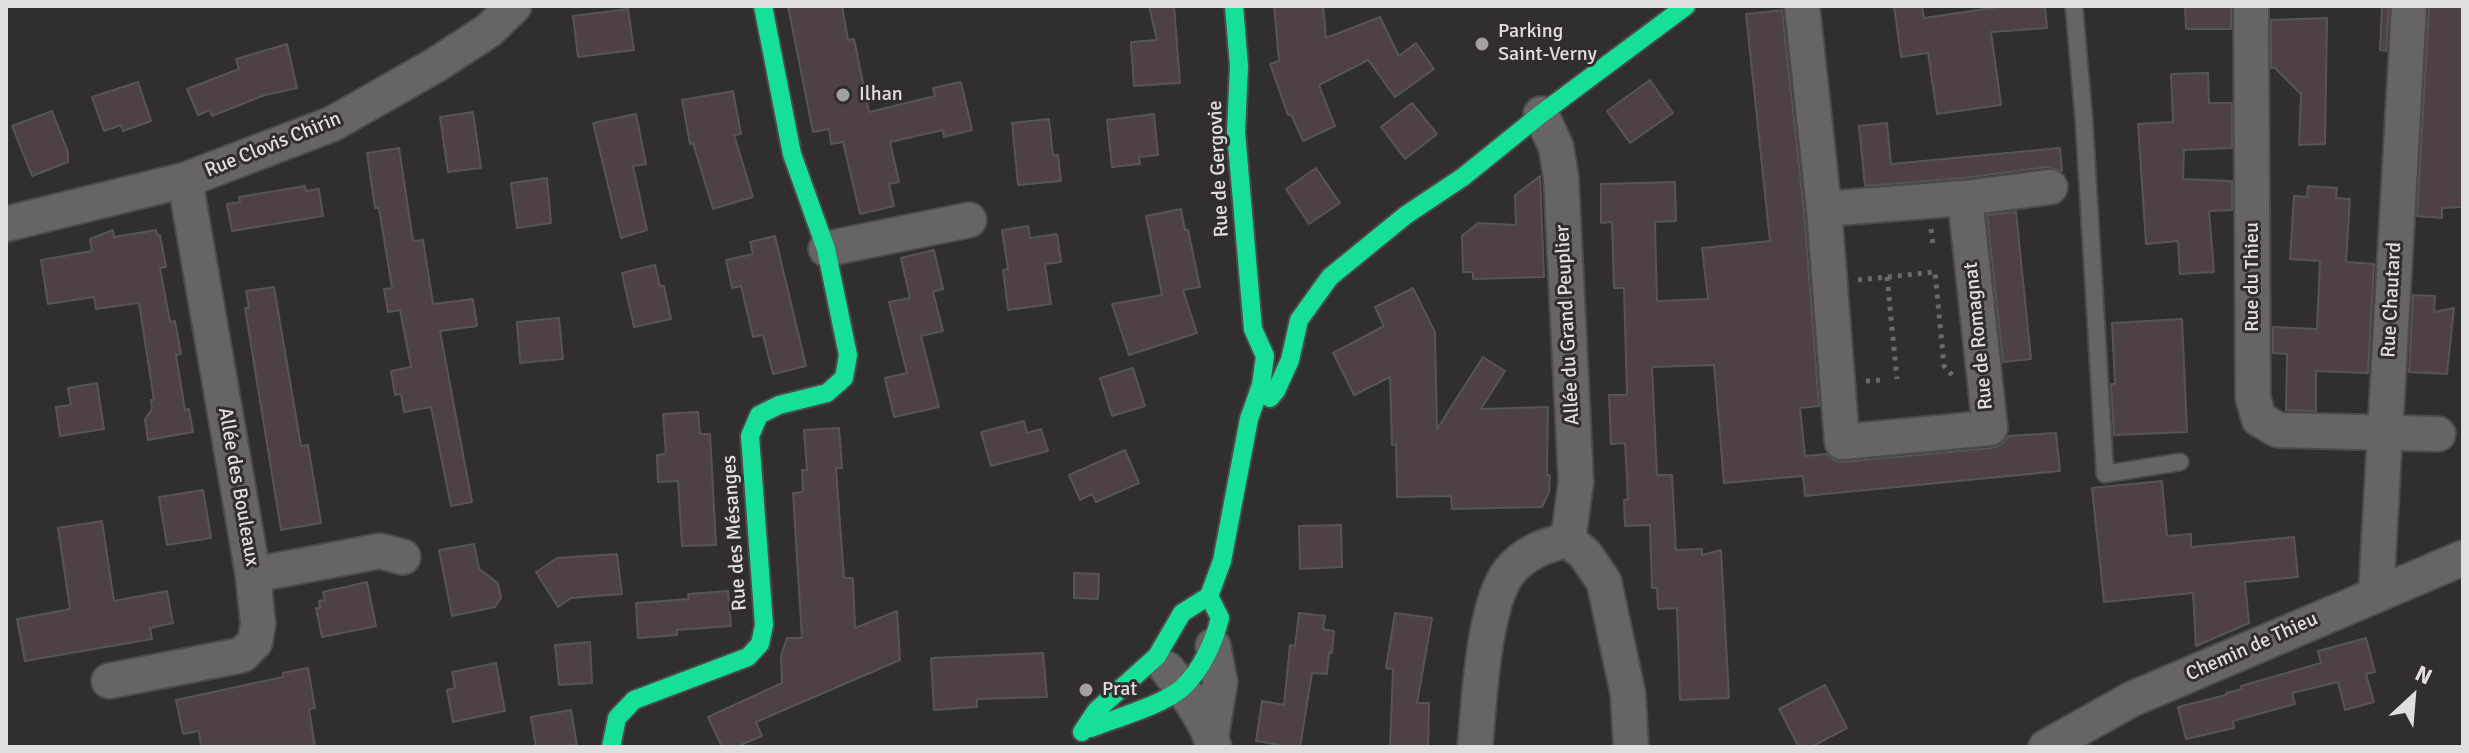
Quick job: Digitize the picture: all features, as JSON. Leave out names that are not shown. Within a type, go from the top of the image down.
[{"type":"main road","name":"Rue des Mésanges","points":[[611,747],[617,718],[634,700],[748,657],[760,644],[764,625],[750,436],[759,415],[779,405],[827,393],[844,378],[848,355],[826,249],[792,154],[763,6]]},
{"type":"main road","name":"Rue de Gergovie","points":[[1209,596],[1222,561],[1249,419],[1261,385],[1265,356],[1253,329],[1236,132],[1239,66],[1234,6]]},
{"type":"main road","points":[[1239,391],[1249,419],[1276,391],[1290,360],[1299,320],[1330,277],[1406,215],[1463,177],[1541,114],[1686,6]]},
{"type":"main road","points":[[1299,283],[1330,277]]},
{"type":"main road","points":[[1250,293],[1272,288]]},
{"type":"main road","points":[[1239,346],[1253,329],[1299,320]]},
{"type":"main road","points":[[1209,596],[1220,618],[1213,646],[1182,688],[1076,736],[1096,711],[1157,656],[1182,613],[1209,596]]},
{"type":"street","name":"Rue Clovis Chirin","points":[[6,224],[185,180],[332,124],[434,66],[488,31],[514,6]]},
{"type":"street","name":"Rue de Romagnat","points":[[1802,6],[1824,209],[1842,442],[1990,428],[1965,198]]},
{"type":"street","name":"Rue du Thieu","points":[[2251,6],[2253,398],[2259,419],[2278,430],[2384,433]]},
{"type":"street","name":"Rue Chautard","points":[[2376,594],[2409,6]]},
{"type":"street","name":"Allée du Grand Peuplier","points":[[1541,114],[1556,147],[1561,177],[1576,482],[1568,540]]},
{"type":"street","name":"Allée des Bouleaux","points":[[109,681],[242,655],[255,642],[258,624],[253,575],[185,180]]},
{"type":"street","points":[[1824,209],[1965,198],[2050,187]]},
{"type":"street","points":[[826,249],[969,220]]},
{"type":"street","points":[[2384,433],[2438,434]]},
{"type":"street","points":[[1475,747],[1480,685],[1497,596],[1509,573],[1525,556],[1546,545],[1568,540],[1585,554],[1604,582],[1628,694],[1631,747]]},
{"type":"street","points":[[253,575],[380,551],[403,557]]},
{"type":"street","name":"Chemin de Thieu","points":[[2046,747],[2132,699],[2463,558]]},
{"type":"street","points":[[1213,646],[1220,682],[1213,742]]},
{"type":"street","points":[[1157,656],[1182,688],[1213,742]]},
{"type":"lane","points":[[2074,6],[2105,474],[2180,462]]},
{"type":"path","points":[[1830,283],[1935,272]]},
{"type":"path","points":[[1887,277],[1897,379]]},
{"type":"building","points":[[788,6],[842,6],[848,40],[854,39],[869,112],[935,96],[933,88],[961,82],[972,130],[944,137],[943,130],[890,142],[899,182],[889,184],[894,206],[860,214],[843,142],[831,144],[829,129],[813,132]]},
{"type":"building","points":[[1149,6],[1174,6],[1180,83],[1134,86],[1131,42],[1157,40]]},
{"type":"building","points":[[1274,6],[1323,6],[1326,38],[1380,17],[1399,56],[1416,43],[1434,69],[1395,97],[1368,60],[1319,85],[1335,126],[1303,141],[1291,114],[1288,115],[1270,64],[1279,61]]},
{"type":"building","points":[[1894,6],[1922,6],[1924,18],[2005,6],[2045,6],[2047,28],[1991,32],[2001,105],[1937,114],[1928,53],[1901,57]]},
{"type":"building","points":[[2185,6],[2231,6],[2231,29],[2186,29]]},
{"type":"building","points":[[2382,6],[2389,6],[2386,51],[2380,50]]},
{"type":"building","points":[[2429,6],[2463,6],[2463,207],[2442,208],[2442,218],[2417,216]]},
{"type":"building","points":[[628,9],[634,50],[578,57],[573,16]]},
{"type":"building","points":[[1782,10],[1804,211],[1819,406],[1800,408],[1805,456],[1826,454],[1844,462],[1992,448],[2002,444],[2008,436],[2056,433],[2060,471],[1805,496],[1803,476],[1724,483],[1714,365],[1652,367],[1657,475],[1672,475],[1676,550],[1702,549],[1702,555],[1721,550],[1729,698],[1680,700],[1677,608],[1658,609],[1657,588],[1652,588],[1650,525],[1625,526],[1624,500],[1628,499],[1625,443],[1611,444],[1609,395],[1627,395],[1624,288],[1614,288],[1612,222],[1601,223],[1601,184],[1675,182],[1676,221],[1655,222],[1657,301],[1708,299],[1702,248],[1770,241],[1746,14]]},
{"type":"building","points":[[2327,18],[2325,144],[2299,145],[2301,94],[2275,68],[2271,68],[2271,20]]},
{"type":"building","points":[[287,44],[297,88],[265,95],[212,116],[210,110],[198,115],[187,89],[239,69],[236,59]]},
{"type":"building","points":[[2208,73],[2209,103],[2232,103],[2232,148],[2184,150],[2183,179],[2232,181],[2232,210],[2209,211],[2214,272],[2180,274],[2178,241],[2146,244],[2138,124],[2173,122],[2171,74]]},
{"type":"building","points":[[1650,80],[1673,113],[1630,143],[1607,111]]},
{"type":"building","points":[[138,82],[151,121],[123,131],[121,125],[104,131],[92,97]]},
{"type":"building","points":[[733,91],[741,134],[734,135],[753,197],[713,209],[693,143],[690,144],[682,100]]},
{"type":"building","points":[[1412,103],[1437,134],[1405,159],[1381,127]]},
{"type":"building","points":[[52,111],[68,152],[68,162],[32,176],[12,126]]},
{"type":"building","points":[[473,112],[481,168],[448,172],[440,117]]},
{"type":"building","points":[[636,114],[646,164],[633,166],[647,230],[621,238],[593,123]]},
{"type":"building","points":[[1154,114],[1158,155],[1139,157],[1140,164],[1112,167],[1107,120]]},
{"type":"building","points":[[1049,119],[1053,155],[1058,155],[1061,181],[1018,185],[1012,123]]},
{"type":"building","points":[[1887,123],[1891,164],[2060,148],[2062,171],[2047,167],[1865,186],[1859,126]]},
{"type":"building","points":[[399,148],[413,241],[423,240],[433,304],[473,299],[477,326],[440,331],[472,502],[451,506],[431,407],[404,412],[401,394],[395,395],[391,371],[411,367],[400,310],[388,312],[384,289],[392,288],[367,153]]},
{"type":"building","points":[[1316,168],[1340,203],[1309,224],[1286,189]]},
{"type":"building","points":[[1540,176],[1544,277],[1473,279],[1473,272],[1463,272],[1462,236],[1478,223],[1516,225],[1515,195]]},
{"type":"building","points":[[547,178],[551,223],[517,228],[511,183]]},
{"type":"building","points":[[305,186],[306,191],[319,189],[323,216],[232,231],[227,204],[240,202],[239,197]]},
{"type":"building","points":[[2308,186],[2337,188],[2336,198],[2350,199],[2346,262],[2374,264],[2368,373],[2316,371],[2316,411],[2286,410],[2287,354],[2273,353],[2273,327],[2317,329],[2320,261],[2290,259],[2294,196],[2307,197]]},
{"type":"building","points":[[1181,209],[1200,287],[1183,290],[1197,333],[1129,355],[1112,304],[1162,295],[1146,216]]},
{"type":"building","points":[[2016,212],[2031,359],[2003,362],[1987,215]]},
{"type":"building","points":[[1028,226],[1030,238],[1057,234],[1061,262],[1045,264],[1051,304],[1008,310],[1003,270],[1008,269],[1002,230]]},
{"type":"building","points":[[113,230],[114,237],[156,230],[160,235],[166,267],[160,268],[170,322],[175,321],[181,354],[176,355],[185,410],[189,409],[193,432],[148,440],[145,419],[152,409],[151,400],[154,400],[139,303],[96,309],[94,297],[48,304],[41,260],[92,251],[90,239]]},
{"type":"building","points":[[775,236],[806,366],[773,374],[763,335],[753,337],[741,286],[732,288],[726,260],[753,254],[750,242]]},
{"type":"building","points":[[934,250],[943,289],[933,292],[943,331],[921,336],[939,407],[894,417],[885,378],[907,373],[889,302],[910,298],[901,258]]},
{"type":"building","points":[[655,265],[660,286],[664,286],[671,319],[634,327],[622,273]]},
{"type":"building","points":[[274,287],[301,446],[308,445],[321,523],[281,530],[245,308],[249,308],[246,291]]},
{"type":"building","points":[[1413,288],[1435,332],[1437,429],[1483,357],[1505,371],[1481,409],[1548,407],[1549,492],[1542,507],[1452,509],[1451,496],[1397,497],[1390,377],[1354,395],[1333,353],[1384,326],[1375,307]]},
{"type":"building","points":[[2413,295],[2435,296],[2434,312],[2454,308],[2447,374],[2409,372]]},
{"type":"building","points":[[559,318],[563,359],[520,363],[517,322]]},
{"type":"building","points":[[2182,319],[2187,432],[2114,435],[2112,323]]},
{"type":"building","points":[[1133,368],[1145,406],[1112,416],[1100,378]]},
{"type":"building","points":[[97,383],[104,429],[60,436],[56,407],[71,405],[68,388]]},
{"type":"building","points":[[698,412],[700,434],[710,434],[716,545],[682,546],[678,481],[658,482],[657,455],[666,454],[663,414]]},
{"type":"building","points":[[1024,421],[1027,433],[1041,429],[1048,451],[991,466],[981,432]]},
{"type":"building","points":[[839,428],[842,468],[836,468],[844,578],[853,578],[855,628],[897,611],[900,660],[756,722],[762,736],[736,747],[722,747],[708,717],[782,683],[781,656],[787,638],[802,638],[793,493],[803,492],[802,470],[807,470],[804,430]]},
{"type":"building","points":[[1125,450],[1139,483],[1096,502],[1092,494],[1080,500],[1069,475]]},
{"type":"building","points":[[2162,481],[2167,536],[2191,534],[2191,547],[2294,537],[2298,577],[2245,582],[2249,623],[2196,646],[2193,593],[2104,602],[2092,488]]},
{"type":"building","points":[[203,490],[211,538],[167,545],[159,497]]},
{"type":"building","points":[[102,521],[114,601],[167,591],[173,623],[150,628],[152,639],[25,661],[17,619],[70,609],[58,528]]},
{"type":"building","points":[[1341,525],[1342,567],[1300,569],[1299,526]]},
{"type":"building","points":[[474,544],[479,569],[498,583],[501,598],[495,607],[452,616],[439,550]]},
{"type":"building","points":[[617,554],[622,594],[571,598],[558,607],[536,572],[557,558]]},
{"type":"building","points":[[1074,573],[1099,574],[1098,599],[1074,598]]},
{"type":"building","points":[[367,582],[376,626],[322,637],[316,608],[320,608],[319,601],[325,600],[323,592]]},
{"type":"building","points":[[728,591],[731,626],[677,630],[677,635],[638,638],[636,603],[689,599],[688,594]]},
{"type":"building","points":[[1299,613],[1325,616],[1323,629],[1334,631],[1332,653],[1329,652],[1327,674],[1312,673],[1300,747],[1279,747],[1256,741],[1262,701],[1284,705],[1290,645],[1295,646]]},
{"type":"building","points":[[1395,613],[1432,618],[1417,703],[1429,703],[1428,747],[1390,747],[1393,669],[1386,668]]},
{"type":"building","points":[[2366,638],[2375,672],[2366,674],[2374,702],[2345,710],[2338,682],[2292,693],[2295,704],[2233,721],[2234,728],[2186,739],[2178,707],[2226,695],[2242,689],[2241,686],[2321,663],[2318,651]]},
{"type":"building","points":[[590,642],[592,683],[559,685],[555,645]]},
{"type":"building","points":[[1043,653],[1047,697],[977,699],[977,707],[934,710],[931,658]]},
{"type":"building","points":[[496,663],[505,711],[453,722],[447,690],[455,688],[452,672]]},
{"type":"building","points":[[308,668],[315,708],[309,709],[315,747],[201,747],[199,731],[183,734],[176,700],[283,677],[283,673]]},
{"type":"building","points":[[1825,685],[1847,728],[1811,747],[1799,747],[1779,709]]},
{"type":"building","points":[[571,710],[577,745],[536,747],[531,717]]},
{"type":"traffic: fast","points":[[611,747],[617,718],[634,700],[748,657],[760,644],[764,625],[750,436],[759,415],[779,405],[827,393],[844,378],[848,355],[826,249],[792,154],[763,6]]},
{"type":"traffic: fast","points":[[1082,732],[1096,711],[1157,656],[1182,613],[1209,596],[1222,561],[1249,419],[1261,385],[1265,356],[1253,329],[1236,132],[1239,66],[1234,6]]},
{"type":"traffic: fast","points":[[1270,398],[1290,360],[1299,320],[1330,277],[1406,215],[1463,177],[1541,114],[1686,6]]},
{"type":"traffic: fast","points":[[1091,728],[1163,700],[1189,681],[1206,656],[1220,618],[1209,596]]},
{"type":"place","name":"Parking Saint-Verny","points":[[1482,44]]},
{"type":"place","name":"Ilhan","points":[[843,95]]},
{"type":"place","name":"Prat","points":[[1086,690]]}]
